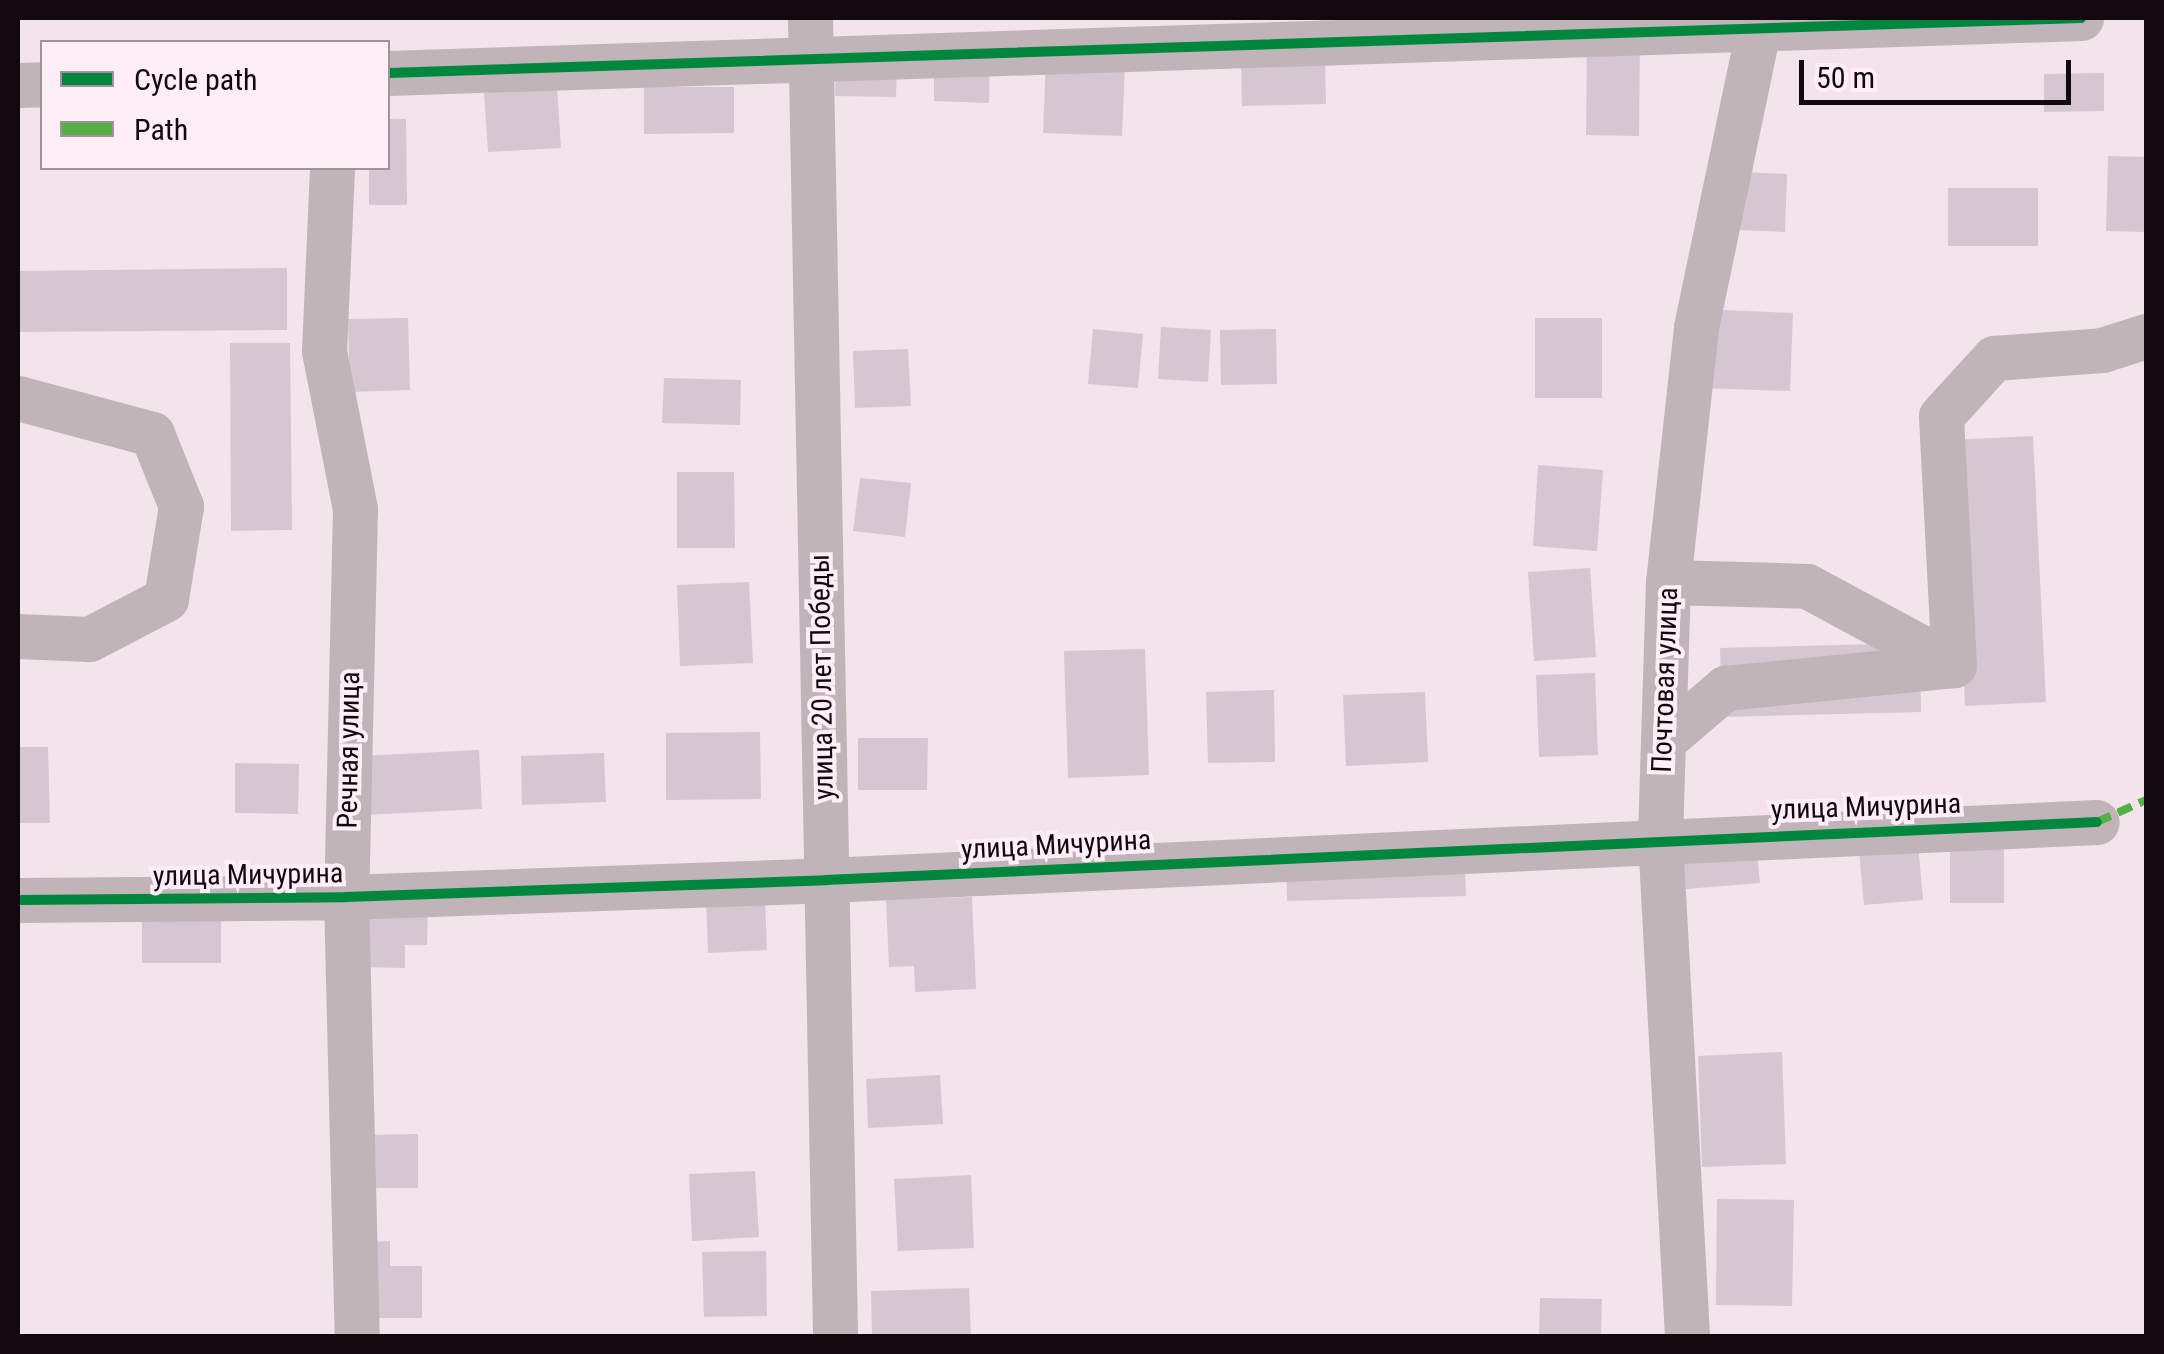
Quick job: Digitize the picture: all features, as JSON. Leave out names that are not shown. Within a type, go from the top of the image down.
[{"type":"street","points":[[390,72],[811,36],[1324,29],[1758,31],[2081,18]]},
{"type":"street","name":"Почтовая улица","points":[[1687,1336],[1660,837],[1668,582],[1696,327],[1758,31]]},
{"type":"street","name":"улица 20 лет Победы","points":[[811,36],[835,1336]]},
{"type":"street","name":"Речная улица","points":[[332,170],[324,351],[355,509],[346,897],[357,1336]]},
{"type":"street","points":[[1954,665],[1941,416],[1994,358],[2102,350],[2146,336]]},
{"type":"street","points":[[18,398],[152,434],[180,506],[166,600],[89,640],[18,636]]},
{"type":"street","points":[[1668,582],[1808,586],[1954,665]]},
{"type":"street","points":[[1663,741],[1724,688],[1954,665]]},
{"type":"street","name":"улица Мичурина","points":[[18,900],[346,897],[826,880],[1660,837],[2097,822]]},
{"type":"building","points":[[1587,36],[1640,36],[1639,136],[1586,135]]},
{"type":"building","points":[[836,58],[897,59],[896,97],[835,96]]},
{"type":"building","points":[[1325,58],[1326,104],[1242,106],[1241,60]]},
{"type":"building","points":[[1046,59],[1125,62],[1122,136],[1043,133]]},
{"type":"building","points":[[934,61],[990,62],[989,103],[934,101]]},
{"type":"building","points":[[2104,73],[2104,111],[2044,112],[2044,74]]},
{"type":"building","points":[[644,87],[734,87],[734,133],[644,134]]},
{"type":"building","points":[[557,88],[561,148],[488,152],[484,92]]},
{"type":"building","points":[[390,119],[406,119],[407,205],[369,205],[369,170],[390,170]]},
{"type":"building","points":[[2108,156],[2146,157],[2144,232],[2106,231]]},
{"type":"building","points":[[1718,171],[1787,174],[1785,232],[1716,229]]},
{"type":"building","points":[[1948,188],[2038,188],[2038,246],[1948,246]]},
{"type":"building","points":[[287,268],[287,330],[18,332],[18,271]]},
{"type":"building","points":[[1701,309],[1793,313],[1790,391],[1698,388]]},
{"type":"building","points":[[408,318],[410,390],[350,392],[348,319]]},
{"type":"building","points":[[1535,318],[1602,318],[1602,398],[1535,398]]},
{"type":"building","points":[[1161,327],[1211,330],[1208,382],[1158,379]]},
{"type":"building","points":[[1093,329],[1143,334],[1138,388],[1088,384]]},
{"type":"building","points":[[1276,329],[1277,384],[1221,385],[1220,330]]},
{"type":"building","points":[[230,343],[290,343],[292,530],[231,531]]},
{"type":"building","points":[[908,349],[911,406],[855,408],[853,351]]},
{"type":"building","points":[[664,378],[741,380],[740,425],[662,423]]},
{"type":"building","points":[[2033,436],[2046,702],[1965,706],[1952,440]]},
{"type":"building","points":[[1538,465],[1603,470],[1597,551],[1533,546]]},
{"type":"building","points":[[677,472],[734,472],[735,548],[677,548]]},
{"type":"building","points":[[860,478],[911,483],[905,537],[853,531]]},
{"type":"building","points":[[1590,568],[1596,657],[1534,661],[1528,572]]},
{"type":"building","points":[[749,582],[753,663],[680,666],[677,585]]},
{"type":"building","points":[[1920,643],[1921,712],[1722,717],[1720,648]]},
{"type":"building","points":[[1145,649],[1149,775],[1068,778],[1064,651]]},
{"type":"building","points":[[1595,673],[1598,755],[1539,757],[1536,675]]},
{"type":"building","points":[[1274,690],[1275,762],[1208,763],[1206,692]]},
{"type":"building","points":[[1425,692],[1428,762],[1346,766],[1343,695]]},
{"type":"building","points":[[760,732],[761,799],[666,800],[666,733]]},
{"type":"building","points":[[858,738],[928,738],[927,790],[858,790]]},
{"type":"building","points":[[18,747],[48,747],[50,823],[18,823]]},
{"type":"building","points":[[479,750],[482,809],[364,815],[361,756]]},
{"type":"building","points":[[604,753],[606,802],[522,805],[521,756]]},
{"type":"building","points":[[235,763],[299,764],[298,814],[235,813]]},
{"type":"building","points":[[1950,831],[2004,831],[2004,903],[1950,903]]},
{"type":"building","points":[[1917,833],[1923,900],[1864,905],[1858,839]]},
{"type":"building","points":[[1756,846],[1760,883],[1686,889],[1683,852]]},
{"type":"building","points":[[1464,849],[1466,896],[1287,901],[1286,854]]},
{"type":"building","points":[[972,897],[976,989],[915,992],[914,966],[889,967],[886,900]]},
{"type":"building","points":[[765,899],[767,950],[708,953],[706,901]]},
{"type":"building","points":[[356,901],[428,901],[427,945],[405,945],[405,968],[356,967]]},
{"type":"building","points":[[221,914],[221,963],[142,963],[142,915]]},
{"type":"building","points":[[1782,1052],[1786,1164],[1702,1167],[1698,1056]]},
{"type":"building","points":[[940,1075],[943,1124],[868,1128],[866,1079]]},
{"type":"building","points":[[418,1134],[418,1188],[362,1188],[361,1135]]},
{"type":"building","points":[[755,1171],[759,1237],[692,1241],[689,1174]]},
{"type":"building","points":[[971,1175],[974,1248],[898,1251],[894,1179]]},
{"type":"building","points":[[1717,1199],[1794,1200],[1792,1306],[1716,1305]]},
{"type":"building","points":[[390,1241],[390,1266],[422,1266],[422,1318],[365,1318],[364,1242]]},
{"type":"building","points":[[766,1251],[767,1316],[704,1317],[702,1252]]},
{"type":"building","points":[[969,1288],[971,1336],[872,1336],[871,1291]]},
{"type":"building","points":[[1540,1298],[1602,1299],[1601,1336],[1539,1336]]},
{"type":"marked path","points":[[2097,822],[2146,800]]},
{"type":"cycle path","points":[[390,73],[2081,18]]},
{"type":"cycle path","points":[[18,900],[346,897],[826,880],[2097,822]]}]
